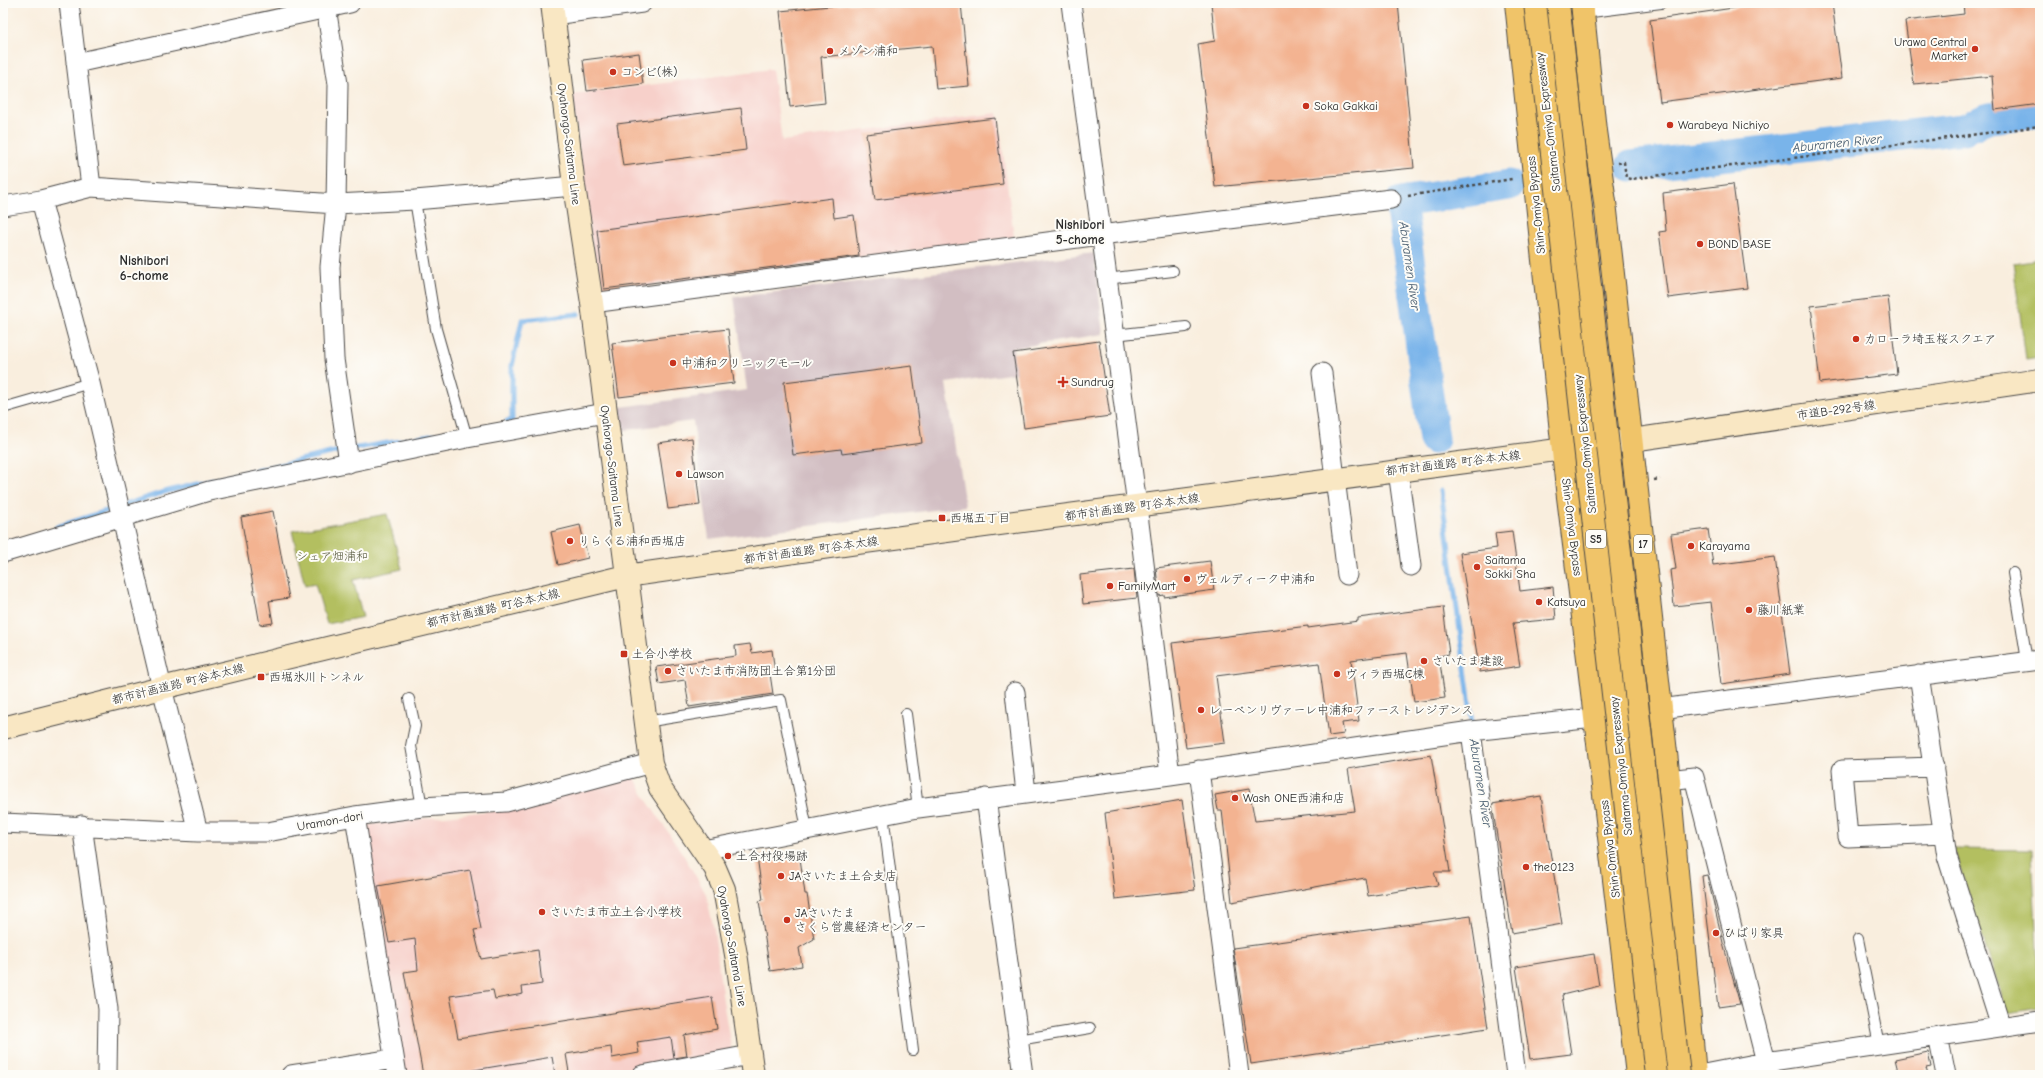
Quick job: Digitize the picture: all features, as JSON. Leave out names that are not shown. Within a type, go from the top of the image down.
[{"type":"highway","name":"Saitama-Omiya Expressway","points":[[1535,3],[1656,1075]]},
{"type":"highway","name":"Saitama-Omiya Expressway","points":[[1558,3],[1679,1075]]},
{"type":"highway","points":[[1516,12],[1583,8]]},
{"type":"highway","name":"17","points":[[1583,8],[1595,131],[1605,202],[1669,780],[1695,1075]]},
{"type":"highway","name":"Shin-Omiya Bypass","points":[[1516,12],[1563,448],[1637,1075]]},
{"type":"highway","points":[[1585,633],[1588,592],[1607,512],[1608,500],[1588,381],[1587,316],[1605,202]]},
{"type":"street","points":[[70,3],[91,187]]},
{"type":"street","points":[[76,63],[326,7],[350,3]]},
{"type":"street","points":[[552,9],[642,3]]},
{"type":"street","points":[[1070,3],[1137,506],[1170,775]]},
{"type":"street","points":[[326,7],[338,84],[336,204],[330,275],[334,359],[348,456]]},
{"type":"street","name":"Oyahongo-Saitama Line","points":[[552,9],[574,186],[592,303],[651,763],[660,788],[715,868],[724,889],[737,960],[752,1065]]},
{"type":"street","points":[[3,206],[41,200],[91,187],[336,204],[415,200],[574,186]]},
{"type":"street","points":[[592,303],[1100,235],[1391,199]]},
{"type":"street","points":[[41,200],[90,383],[162,688],[198,832]]},
{"type":"street","points":[[1322,373],[1346,576]]},
{"type":"street","name":"市道B-292号線","points":[[1632,440],[2040,380]]},
{"type":"street","points":[[3,553],[120,511],[348,456],[466,433],[605,413]]},
{"type":"street","name":"都市計画道路 町谷本太線","points":[[3,728],[626,576],[857,543],[1632,440]]},
{"type":"street","points":[[1398,470],[1411,566]]},
{"type":"street","points":[[1660,709],[2033,661]]},
{"type":"street","points":[[1919,675],[1947,856],[2001,1026]]},
{"type":"street","points":[[1016,692],[1026,794]]},
{"type":"street","points":[[703,850],[918,808],[1170,775],[1472,731],[1595,718]]},
{"type":"street","points":[[1472,731],[1516,1075]]},
{"type":"street","name":"Uramon-dori","points":[[3,823],[82,825],[198,832],[267,832],[355,816],[422,807],[506,802],[651,763]]},
{"type":"street","points":[[1934,767],[1842,770],[1848,837],[1944,833]]},
{"type":"street","points":[[1199,770],[1239,1075]]},
{"type":"street","points":[[1669,780],[1694,778],[1767,1069]]},
{"type":"street","points":[[986,798],[1023,1075]]},
{"type":"street","points":[[291,1075],[396,1067],[355,816]]},
{"type":"street","points":[[82,825],[108,1009],[107,1075]]},
{"type":"street","points":[[1699,1075],[1767,1069],[1879,1045],[2040,1021]]},
{"type":"street","points":[[1938,1036],[1946,1075]]},
{"type":"street","points":[[642,1075],[752,1065]]},
{"type":"lane","points":[[1583,8],[1661,3]]},
{"type":"lane","points":[[415,200],[436,329],[466,433]]},
{"type":"lane","points":[[1106,279],[1173,271]]},
{"type":"lane","points":[[1114,335],[1186,327]]},
{"type":"lane","points":[[3,408],[90,383]]},
{"type":"lane","points":[[2012,573],[2033,661]]},
{"type":"lane","points":[[410,699],[415,726],[411,746],[422,807]]},
{"type":"lane","points":[[645,722],[781,700],[807,829]]},
{"type":"lane","points":[[906,714],[918,808]]},
{"type":"lane","points":[[883,814],[913,1050]]},
{"type":"lane","points":[[1858,939],[1879,1045]]},
{"type":"lane","points":[[1018,1040],[1090,1028]]},
{"type":"path","points":[[1618,164],[1624,162],[1626,178],[1631,179],[2040,126]]},
{"type":"path","points":[[1391,199],[1512,179]]},
{"type":"shaded area","points":[[772,69],[782,141],[998,113],[1014,237],[598,292],[572,95]]},
{"type":"shaded area","points":[[1094,253],[1104,334],[1013,348],[1016,373],[946,383],[965,506],[709,539],[693,421],[618,431],[614,408],[747,390],[734,297]]},
{"type":"shaded area","name":"さいたま市立土合小学校","points":[[633,774],[646,799],[684,856],[706,894],[714,930],[723,1001],[732,1053],[613,1075],[402,1075],[360,826],[506,809]]},
{"type":"green space","points":[[2040,259],[2040,357],[2026,359],[2013,263]]},
{"type":"green space","name":"シェア畑浦和","points":[[387,514],[402,569],[353,580],[363,617],[327,624],[315,584],[305,586],[292,531]]},
{"type":"green space","points":[[1954,849],[2032,850],[2040,1008],[2007,1013]]},
{"type":"building","name":"メゾン浦和","points":[[860,3],[961,3],[969,86],[936,89],[932,46],[821,57],[825,103],[790,107],[780,11]]},
{"type":"building","name":"Soka Gakkai","points":[[1211,3],[1398,3],[1414,168],[1215,187],[1198,44],[1215,41]]},
{"type":"building","points":[[1768,3],[1832,3],[1842,78],[1660,102],[1650,20]]},
{"type":"building","name":"Urawa Central Market","points":[[1963,3],[2040,3],[2040,104],[1995,110],[1992,76],[1914,84],[1905,21],[1964,14]]},
{"type":"building","name":"コンビ(株)","points":[[639,53],[643,84],[587,91],[583,60]]},
{"type":"building","points":[[741,108],[746,150],[623,166],[617,124]]},
{"type":"building","points":[[995,118],[1003,184],[875,200],[866,134]]},
{"type":"building","points":[[1733,184],[1747,288],[1668,298],[1659,232],[1666,231],[1663,193]]},
{"type":"building","points":[[832,198],[834,218],[854,215],[859,256],[604,289],[597,230]]},
{"type":"building","points":[[1888,297],[1897,374],[1820,383],[1811,306]]},
{"type":"building","name":"中浦和クリニックモール","points":[[728,329],[734,383],[619,397],[612,343]]},
{"type":"building","points":[[1099,341],[1110,416],[1024,428],[1013,353]]},
{"type":"building","points":[[912,366],[922,443],[842,454],[841,449],[793,455],[784,382]]},
{"type":"building","name":"Lawson","points":[[692,438],[700,505],[668,509],[658,443]]},
{"type":"building","points":[[273,511],[289,598],[269,601],[273,623],[260,625],[241,517]]},
{"type":"building","points":[[580,525],[588,558],[558,565],[551,532]]},
{"type":"building","points":[[1708,529],[1713,565],[1775,557],[1790,674],[1721,684],[1711,602],[1674,606],[1670,570],[1676,569],[1671,534]]},
{"type":"building","points":[[1512,531],[1520,591],[1553,587],[1556,619],[1513,623],[1520,666],[1480,672],[1460,553],[1497,548],[1495,533]]},
{"type":"building","name":"ヴェルディーク中浦和","points":[[1210,561],[1214,590],[1164,597],[1164,595],[1159,596],[1156,568]]},
{"type":"building","name":"FamilyMart","points":[[1134,569],[1137,598],[1083,604],[1080,575]]},
{"type":"building","points":[[1443,607],[1449,654],[1439,656],[1445,698],[1414,702],[1407,653],[1351,660],[1359,721],[1342,723],[1344,734],[1329,736],[1319,663],[1216,676],[1225,743],[1186,748],[1172,643],[1308,626],[1308,628],[1358,621],[1358,618]]},
{"type":"building","points":[[750,644],[752,653],[772,650],[775,673],[770,674],[773,694],[689,707],[685,680],[659,684],[656,667],[736,656],[735,646]]},
{"type":"building","points":[[1431,755],[1450,872],[1434,872],[1438,885],[1368,896],[1365,878],[1232,902],[1222,810],[1218,810],[1215,795],[1249,789],[1255,821],[1355,811],[1348,769]]},
{"type":"building","points":[[1541,796],[1562,924],[1512,933],[1492,804]]},
{"type":"building","points":[[1182,800],[1195,890],[1115,899],[1105,813]]},
{"type":"building","name":"JAさいたま さくら営農経済センター","points":[[799,851],[805,894],[807,894],[814,939],[799,948],[802,966],[770,971],[759,901],[763,900],[757,856]]},
{"type":"building","points":[[470,870],[481,929],[474,930],[481,959],[538,950],[542,984],[522,987],[523,994],[495,999],[493,990],[450,996],[458,1038],[712,997],[717,1029],[684,1035],[687,1056],[674,1058],[671,1037],[637,1042],[639,1053],[612,1058],[611,1047],[566,1054],[569,1072],[555,1074],[552,1057],[444,1075],[423,1075],[404,972],[418,970],[415,939],[389,943],[378,886]]},
{"type":"building","points":[[1707,875],[1724,947],[1740,1004],[1718,1007],[1702,876]]},
{"type":"building","points":[[1471,916],[1488,1028],[1251,1064],[1233,948]]},
{"type":"building","points":[[1594,954],[1599,986],[1562,995],[1571,1054],[1530,1059],[1516,967]]},
{"type":"building","points":[[1928,1052],[1931,1067],[1926,1068],[1928,1075],[1899,1075],[1895,1059]]},
{"type":"waterway","name":"Aburamen River","points":[[1631,166],[1964,129],[1989,118],[2040,112]]},
{"type":"waterway","name":"Aburamen River","points":[[1434,439],[1401,202],[1509,185]]},
{"type":"waterway","name":"Aburamen River","points":[[1395,210],[1402,209]]},
{"type":"waterway","points":[[507,421],[512,420],[512,366],[522,320],[578,314]]},
{"type":"waterway","points":[[351,449],[436,435]]},
{"type":"waterway","points":[[57,527],[164,492],[343,450]]},
{"type":"waterway","name":"Aburamen River","points":[[1441,490],[1473,728]]},
{"type":"place","name":"Urawa Central Market","points":[[1975,49]]},
{"type":"place","name":"メゾン浦和","points":[[830,51]]},
{"type":"place","name":"コンビ(株)","points":[[613,72]]},
{"type":"place","name":"Soka Gakkai","points":[[1306,106]]},
{"type":"place","name":"Warabeya Nichiyo","points":[[1670,125]]},
{"type":"place","name":"BOND BASE","points":[[1700,244]]},
{"type":"place","name":"カローラ埼玉桜スクエア","points":[[1856,339]]},
{"type":"place","name":"中浦和クリニックモール","points":[[673,363]]},
{"type":"place","name":"Sundrug","points":[[1063,382]]},
{"type":"place","name":"Lawson","points":[[679,474]]},
{"type":"place","name":"西堀五丁目","points":[[942,518]]},
{"type":"place","name":"りらくる浦和西堀店","points":[[570,541]]},
{"type":"place","name":"Karayama","points":[[1691,546]]},
{"type":"place","name":"Saitama Sokki Sha","points":[[1477,567]]},
{"type":"place","name":"ヴェルディーク中浦和","points":[[1187,579]]},
{"type":"place","name":"FamilyMart","points":[[1110,586]]},
{"type":"place","name":"Katsuya","points":[[1539,602]]},
{"type":"place","name":"藤川紙業","points":[[1749,610]]},
{"type":"place","name":"土合小学校","points":[[624,654]]},
{"type":"place","name":"さいたま建設","points":[[1424,661]]},
{"type":"place","name":"さいたま市消防団土合第1分団","points":[[668,671]]},
{"type":"place","name":"ヴィラ西堀C棟","points":[[1337,674]]},
{"type":"place","name":"西堀氷川トンネル","points":[[261,677]]},
{"type":"place","name":"レーベンリヴァーレ中浦和ファーストレジデンス","points":[[1201,710]]},
{"type":"place","name":"Wash ONE西浦和店","points":[[1235,798]]},
{"type":"place","name":"土合村役場跡","points":[[728,856]]},
{"type":"place","name":"the0123","points":[[1526,867]]},
{"type":"place","name":"JAさいたま土合支店","points":[[781,876]]},
{"type":"place","name":"さいたま市立土合小学校","points":[[542,912]]},
{"type":"place","name":"JAさいたま さくら営農経済センター","points":[[787,920]]},
{"type":"place","name":"ひばり家具","points":[[1716,933]]},
{"type":"district","name":"Nishibori 5-chome","points":[[1080,232]]},
{"type":"district","name":"Nishibori 6-chome","points":[[144,268]]}]
